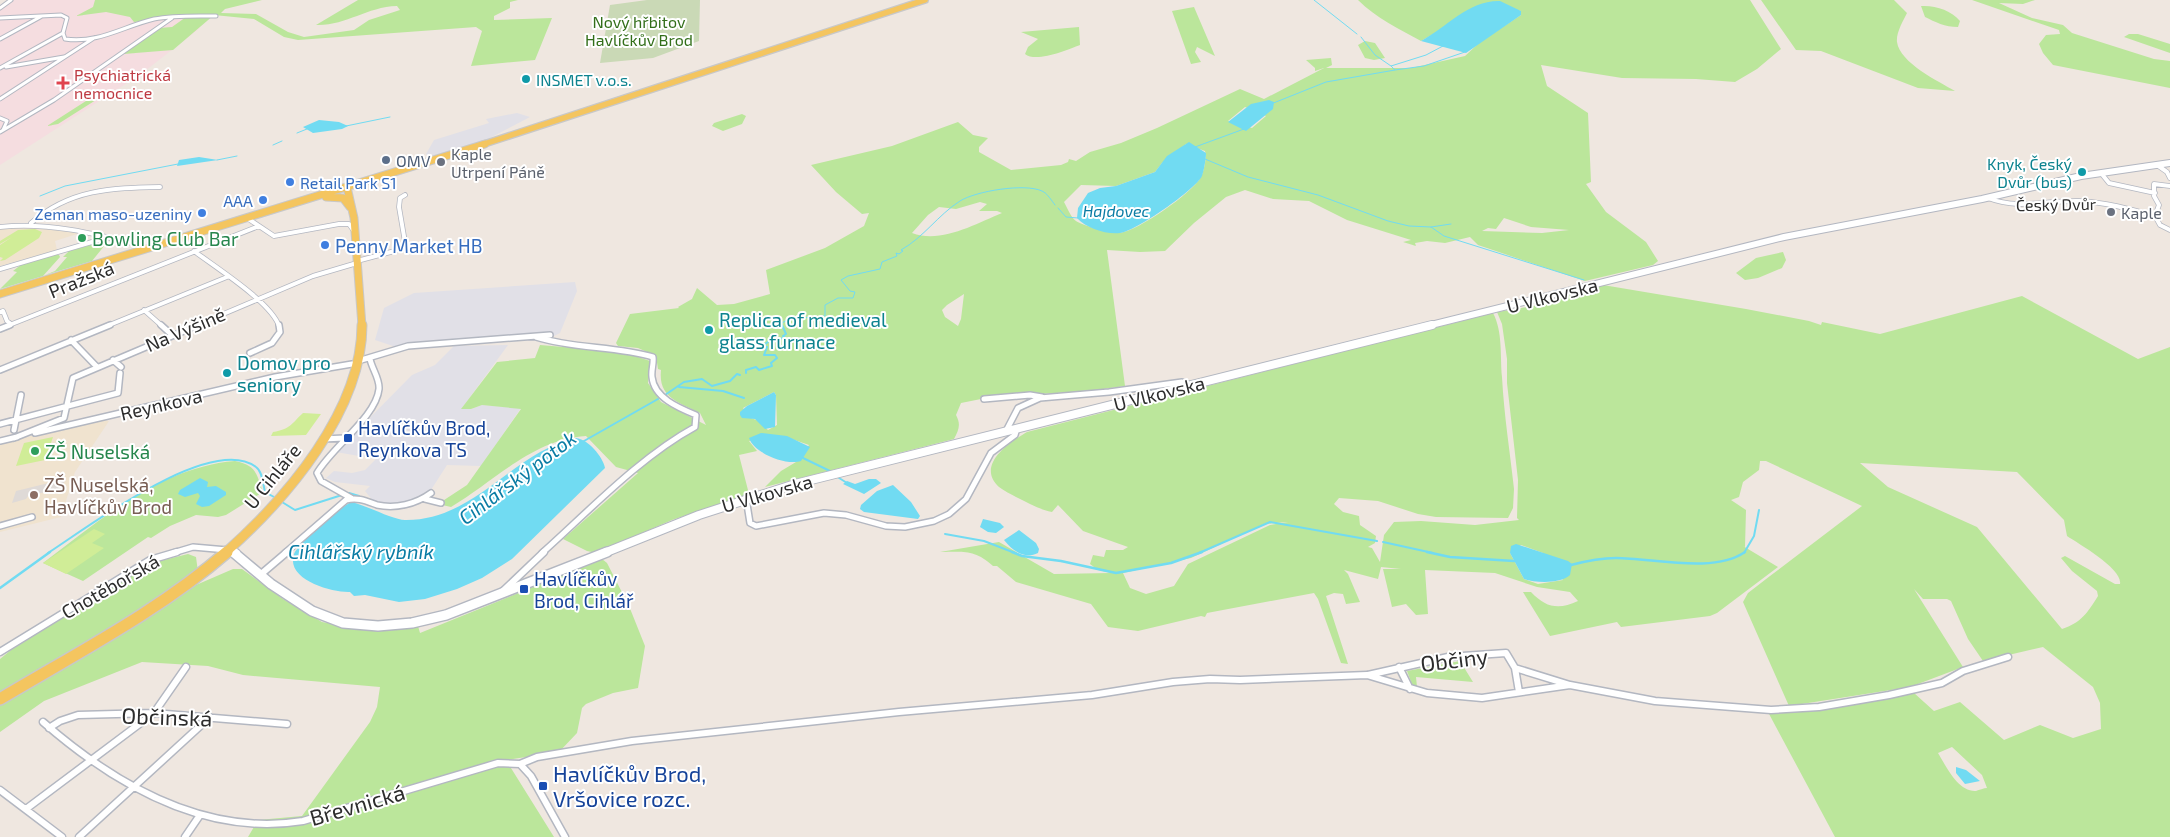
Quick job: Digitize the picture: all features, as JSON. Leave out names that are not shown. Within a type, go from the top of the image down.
[{"type":"main road","points":[[0,294],[491,142],[925,0]]},
{"type":"main road","name":"U Vlkovska","points":[[501,595],[680,522],[746,498],[1017,428],[1774,239],[1988,197],[2100,172],[2170,163]]},
{"type":"main road","points":[[352,210],[356,189],[377,178]]},
{"type":"main road","points":[[348,187],[352,210]]},
{"type":"main road","points":[[311,198],[341,197],[352,210]]},
{"type":"main road","name":"U Cihláře","points":[[0,699],[164,602],[230,550],[288,488],[323,439],[348,392],[355,363],[362,324],[352,210]]},
{"type":"main road","name":"Chotěbořská","points":[[230,550],[241,556],[260,575],[311,610],[336,621],[362,626],[389,626],[419,622],[454,613],[501,595]]},
{"type":"street","points":[[0,8],[10,0]]},
{"type":"street","points":[[0,39],[44,15]]},
{"type":"street","points":[[0,18],[44,15],[65,16],[67,18],[63,33],[64,39],[69,40],[95,37],[148,20],[173,17],[216,16]]},
{"type":"street","points":[[1,132],[54,100],[173,17]]},
{"type":"street","points":[[0,68],[63,33]]},
{"type":"street","points":[[0,99],[95,37]]},
{"type":"street","points":[[0,68],[67,57]]},
{"type":"street","points":[[0,118],[7,122],[1,132]]},
{"type":"street","points":[[2157,165],[2167,172],[2170,178]]},
{"type":"street","name":"Český Dvůr","points":[[2100,172],[2111,183],[2155,193]]},
{"type":"street","points":[[2155,216],[2160,206],[2154,184],[2170,186]]},
{"type":"street","points":[[31,223],[46,209],[79,195],[110,189],[160,187]]},
{"type":"street","name":"Na Výšině","points":[[68,406],[72,378],[313,276],[406,248],[399,203],[401,197],[405,195]]},
{"type":"street","name":"Český Dvůr","points":[[1988,197],[2004,204],[2024,206],[2058,201],[2095,202],[2155,216],[2160,225],[2170,230]]},
{"type":"street","points":[[339,224],[348,218],[352,210]]},
{"type":"street","points":[[248,218],[272,236],[339,224],[349,224],[354,231]]},
{"type":"street","points":[[0,227],[31,223],[57,225],[140,245],[145,249]]},
{"type":"street","name":"Pražská","points":[[0,329],[259,226]]},
{"type":"street","points":[[0,270],[109,237]]},
{"type":"street","name":"Na Výšině","points":[[194,252],[257,299],[273,314],[281,329],[274,341],[250,353]]},
{"type":"street","points":[[0,370],[227,277]]},
{"type":"street","points":[[144,310],[172,335]]},
{"type":"street","points":[[0,312],[3,311],[7,321],[11,324]]},
{"type":"street","name":"Reynkova","points":[[0,441],[275,377],[355,363],[408,346],[550,336]]},
{"type":"street","points":[[501,595],[512,580],[649,458],[671,440],[695,427],[696,415],[665,398],[655,387],[652,372],[655,362],[653,357],[632,351],[558,344],[536,337]]},
{"type":"street","points":[[72,340],[97,367]]},
{"type":"street","points":[[370,359],[378,385],[378,393],[369,409],[345,438],[322,461],[317,473],[321,481],[342,491],[350,498],[363,499],[390,507],[425,499],[441,503]]},
{"type":"street","points":[[0,424],[118,393],[120,370],[113,360]]},
{"type":"street","points":[[984,399],[1109,392],[1182,382],[1191,385]]},
{"type":"street","points":[[14,430],[21,395]]},
{"type":"street","points":[[1006,431],[1010,420],[1018,408],[1043,397]]},
{"type":"street","points":[[14,438],[64,418],[68,406]]},
{"type":"street","points":[[746,498],[750,523],[756,526],[834,513],[880,526],[895,527],[930,522],[946,516],[965,502],[976,485],[991,453],[997,446],[1015,435],[1017,428]]},
{"type":"street","points":[[323,439],[345,438]]},
{"type":"street","points":[[425,499],[431,494]]},
{"type":"street","points":[[260,575],[328,514],[350,498]]},
{"type":"street","points":[[0,526],[32,517]]},
{"type":"street","name":"Chotěbořská","points":[[0,652],[150,560],[193,547],[230,550]]},
{"type":"street","name":"Občiny","points":[[1367,675],[1448,657],[1506,653],[1516,668],[1519,692]]},
{"type":"street","points":[[1516,668],[1570,685],[1654,701],[1771,710],[1819,707],[1889,695],[1942,683],[1963,671],[2008,657]]},
{"type":"street","points":[[26,809],[154,713],[186,667]]},
{"type":"street","points":[[1400,667],[1410,689]]},
{"type":"street","name":"Občiny","points":[[1367,675],[1427,693],[1482,698],[1570,685]]},
{"type":"street","name":"Břevnická","points":[[43,722],[90,762],[134,788],[200,815],[255,824],[285,824],[498,763],[520,764],[537,757],[632,741],[731,732],[899,712],[1092,695],[1173,682],[1367,675]]},
{"type":"street","name":"Občinská","points":[[50,728],[60,720],[78,715],[154,713],[287,724]]},
{"type":"street","points":[[79,837],[210,717]]},
{"type":"street","points":[[520,764],[532,776],[565,837]]},
{"type":"street","points":[[0,790],[62,837]]},
{"type":"street","points":[[185,837],[200,815]]},
{"type":"shaded area","name":"Psychiatrická nemocnice","points":[[14,0],[105,0],[196,14],[200,28],[141,74],[0,165],[0,10]]},
{"type":"shaded area","points":[[517,113],[530,117],[486,140],[429,157],[426,154],[434,140],[489,123],[486,119]]},
{"type":"shaded area","points":[[28,226],[80,233],[55,241],[57,250],[0,266],[0,229]]},
{"type":"shaded area","points":[[575,282],[577,291],[560,333],[554,336],[399,348],[375,340],[384,308],[414,293]]},
{"type":"shaded area","points":[[508,345],[462,408],[471,409],[482,405],[521,408],[481,466],[447,465],[429,493],[421,499],[397,505],[373,501],[365,491],[370,486],[335,482],[326,478],[334,471],[352,473],[365,470],[376,459],[336,452],[412,375],[435,365],[454,346]]},
{"type":"shaded area","name":"ZŠ Nuselská, Havlíčkův Brod","points":[[103,420],[109,421],[75,472],[61,517],[0,532],[0,443]]},
{"type":"shaded area","points":[[65,479],[63,488],[28,496],[26,499],[12,503],[16,491]]},
{"type":"green space","points":[[95,0],[262,0],[225,9],[221,13],[256,14],[288,32],[304,37],[354,30],[369,20],[400,10],[397,6],[386,7],[337,23],[316,25],[358,0],[518,0],[510,2],[510,8],[494,16],[494,20],[552,18],[535,60],[471,66],[482,31],[476,27],[298,40],[284,37],[254,19],[214,15],[173,50],[123,54],[159,28],[172,27],[186,17],[134,22],[130,17],[106,12],[76,16],[93,7]]},
{"type":"green space","name":"Nový hřbitov Havlíčkův Brod","points":[[647,0],[700,0],[699,41],[653,58],[600,63],[610,5]]},
{"type":"green space","points":[[1358,0],[1750,0],[1781,49],[1757,69],[1735,82],[1696,79],[1622,78],[1541,65],[1547,86],[1588,113],[1591,182],[1586,184],[1606,212],[1646,242],[1658,261],[1653,265],[1585,281],[1478,245],[1470,237],[1445,243],[1427,241],[1415,243],[1416,246],[1403,242],[1411,240],[1347,220],[1309,201],[1273,199],[1245,190],[1226,197],[1194,223],[1165,251],[1107,250],[1125,386],[1088,391],[991,397],[961,403],[956,415],[959,427],[954,439],[765,487],[781,471],[796,462],[809,445],[783,436],[749,441],[757,451],[739,455],[749,494],[672,520],[596,553],[587,551],[563,539],[638,473],[616,467],[586,436],[567,439],[532,453],[451,507],[438,504],[467,485],[521,409],[482,405],[471,409],[461,409],[497,362],[535,358],[540,345],[623,352],[650,361],[648,383],[661,402],[706,425],[700,413],[678,402],[666,393],[656,356],[638,348],[618,346],[616,343],[630,314],[679,308],[692,299],[697,288],[717,305],[734,304],[770,294],[766,270],[825,248],[864,226],[869,213],[862,214],[836,192],[811,165],[892,146],[958,122],[973,135],[988,138],[979,147],[979,152],[1011,170],[1061,165],[1068,162],[1069,159],[1076,161],[1090,152],[1121,143],[1157,128],[1240,89],[1264,99],[1324,68],[1315,71],[1315,68],[1306,60],[1331,58],[1332,65],[1326,68],[1411,68],[1465,56],[1480,42],[1521,15],[1521,11],[1506,8],[1492,8],[1480,11],[1457,20],[1421,41],[1388,23]],"holes":[[[1245,107],[1266,116],[1252,128],[1228,121]],[[1186,144],[1205,151],[1203,171],[1195,184],[1164,210],[1129,230],[1120,233],[1111,232],[1079,223],[1072,217],[1064,202],[1081,185],[1116,186],[1155,172],[1162,163]],[[980,202],[987,204],[979,211],[997,211],[1002,213],[969,227],[946,234],[923,236],[912,233],[928,215],[939,207],[956,209]],[[1504,218],[1531,227],[1569,230],[1542,233],[1482,231],[1488,228],[1496,229]],[[964,294],[961,319],[958,326],[945,317],[942,310],[947,305]],[[774,392],[776,395],[777,425],[768,430],[759,421],[751,418],[743,408]]]},
{"type":"green space","points":[[1761,0],[1894,0],[1907,13],[1898,35],[1897,42],[1900,50],[1921,71],[1955,91],[1918,88],[1821,51],[1796,50]]},
{"type":"green space","points":[[1972,0],[2035,0],[2023,4],[1999,3],[2032,18],[2063,25],[2072,33],[2154,59],[2170,61],[2170,88],[2053,65],[2043,53],[2039,44],[2046,35],[2060,34],[2059,30]]},
{"type":"green space","points":[[1921,6],[1932,6],[1947,11],[1960,21],[1958,27],[1944,25],[1925,17]]},
{"type":"green space","points":[[1194,7],[1215,56],[1197,47],[1195,52],[1201,62],[1191,64],[1172,11]]},
{"type":"green space","points":[[1079,27],[1080,45],[1044,56],[1036,57],[1025,54],[1028,47],[1038,39],[1021,32]]},
{"type":"green space","points":[[2129,34],[2138,34],[2170,44],[2170,53],[2124,37]]},
{"type":"green space","points":[[1365,41],[1375,43],[1385,58],[1374,60],[1365,58],[1358,45]]},
{"type":"green space","points":[[100,92],[107,93],[58,124],[47,126]]},
{"type":"green space","points":[[742,114],[746,116],[742,124],[723,131],[712,126],[714,123]]},
{"type":"green space","points":[[35,229],[42,232],[39,238],[5,260],[0,261],[3,258],[0,257],[0,245],[12,237],[0,244],[0,241],[18,230]]},
{"type":"green space","points":[[109,240],[92,261],[45,275],[55,271],[67,257],[63,257],[69,251]]},
{"type":"green space","points":[[1783,252],[1786,260],[1782,268],[1758,278],[1745,280],[1736,273],[1756,258]]},
{"type":"green space","points":[[59,255],[60,257],[43,276],[0,289],[17,272],[13,271],[22,264]]},
{"type":"green space","points":[[1603,285],[1746,309],[1821,325],[1822,322],[1880,334],[2022,296],[2138,359],[2170,347],[2170,837],[1835,837],[1768,712],[1820,710],[1914,693],[1934,711],[1960,702],[2004,740],[2040,725],[2073,738],[2101,729],[2100,703],[2093,687],[2043,647],[1983,661],[1968,639],[1951,601],[1947,599],[1923,599],[1914,589],[1963,667],[1910,687],[1789,706],[1743,602],[1748,593],[1862,506],[1766,461],[1760,461],[1759,470],[1743,482],[1739,497],[1731,500],[1746,510],[1745,547],[1743,546],[1778,567],[1717,613],[1710,616],[1621,627],[1617,622],[1550,636],[1523,592],[1531,592],[1542,601],[1553,606],[1565,606],[1578,601],[1570,592],[1537,587],[1495,573],[1425,570],[1428,614],[1416,615],[1406,604],[1392,607],[1383,569],[1401,569],[1381,567],[1378,579],[1344,570],[1348,574],[1360,602],[1346,604],[1343,594],[1334,593],[1326,596],[1348,664],[1341,663],[1318,599],[1314,593],[1207,613],[1205,617],[1201,616],[1138,631],[1108,627],[1091,604],[1016,582],[997,566],[993,566],[974,554],[940,552],[999,542],[1054,574],[1111,573],[1098,570],[1090,564],[1093,555],[1104,557],[1106,550],[1123,550],[1128,547],[1083,531],[1058,505],[1052,512],[1038,508],[999,487],[993,479],[991,471],[993,463],[1004,448],[1027,432],[1493,313],[1500,336],[1504,405],[1514,489],[1513,508],[1508,518],[1436,517],[1418,514],[1378,501],[1339,498],[1334,504],[1343,512],[1359,516],[1360,525],[1376,536],[1375,543],[1368,547],[1372,548],[1380,562],[1384,535],[1394,522],[1421,521],[1475,525],[1519,520],[1517,518],[1518,480],[1507,383],[1507,359],[1502,324],[1497,312],[1545,304],[1562,296]],"holes":[[[1860,463],[2017,472],[2064,520],[2067,536],[2108,564],[2115,571],[2120,584],[2115,584],[2065,556],[2061,558],[2072,571],[2097,591],[2098,596],[2083,616],[2074,624],[2062,629],[1977,527],[1888,487]],[[1288,522],[1270,525],[1188,564],[1174,586],[1146,594],[1130,588],[1123,573],[1191,558],[1264,524]],[[1521,545],[1543,553],[1563,580],[1538,584],[1524,579],[1510,553]],[[1952,747],[1982,775],[1987,788],[1976,791],[1970,790],[1958,783],[1938,753]]]},
{"type":"green space","points":[[303,413],[321,414],[306,435],[271,436],[273,432],[290,426]]},
{"type":"green space","name":"ZŠ Nuselská","points":[[53,437],[45,460],[16,466],[24,443]]},
{"type":"green space","points":[[235,461],[248,465],[255,471],[263,492],[226,515],[218,517],[196,515],[170,526],[151,538],[148,537],[83,581],[43,563],[109,513],[157,485],[182,473],[208,465]]},
{"type":"green space","points":[[94,529],[105,534],[92,543],[104,548],[66,574],[43,563]]},
{"type":"green space","points":[[188,554],[196,557],[198,572],[160,600],[0,693],[0,659],[11,650],[133,574],[160,561]]},
{"type":"green space","points":[[602,559],[607,563],[629,606],[645,646],[638,688],[613,693],[586,704],[582,708],[577,733],[559,752],[506,760],[554,837],[248,837],[258,820],[302,816],[370,722],[377,707],[380,687],[243,675],[208,666],[142,662],[44,701],[0,732],[0,704],[130,629],[196,585],[233,569],[242,569],[283,599],[322,622],[367,630],[418,626],[420,633]]},
{"type":"green space","points":[[1460,661],[1473,682],[1416,677],[1417,687],[1413,687],[1407,671]]},
{"type":"water","points":[[1500,1],[1521,11],[1521,15],[1466,53],[1421,41],[1468,10],[1478,5]]},
{"type":"water","points":[[1269,100],[1274,102],[1273,109],[1246,131],[1228,122],[1251,104]]},
{"type":"water","points":[[319,120],[339,122],[348,126],[342,129],[313,133],[303,127]]},
{"type":"water","name":"Hajdovec","points":[[1189,142],[1206,153],[1202,176],[1188,191],[1151,218],[1128,231],[1109,233],[1086,225],[1077,218],[1078,208],[1088,193],[1100,188],[1116,186],[1155,172],[1167,156]]},
{"type":"water","points":[[199,157],[218,160],[177,166],[179,160]]},
{"type":"water","points":[[774,392],[776,395],[775,427],[765,429],[755,419],[742,418],[740,412],[747,406]]},
{"type":"water","points":[[761,433],[787,436],[810,447],[801,461],[787,462],[779,460],[757,449],[752,443],[749,438]]},
{"type":"water","name":"Cihlářský rybník","points":[[576,438],[581,439],[594,449],[605,468],[512,559],[482,578],[457,589],[425,599],[399,602],[365,595],[354,596],[350,592],[322,587],[303,578],[293,563],[294,554],[304,541],[337,511],[351,502],[405,520],[430,517],[452,510],[473,498],[532,457],[553,446]]},
{"type":"water","points":[[200,478],[208,482],[207,487],[216,486],[226,492],[226,495],[209,506],[202,507],[196,504],[200,496],[198,493],[185,497],[178,494],[180,490]]},
{"type":"water","points":[[869,479],[876,479],[881,483],[864,494],[843,484],[847,481],[855,484]]},
{"type":"water","points":[[893,485],[911,502],[920,516],[918,519],[864,512],[860,509],[861,505],[877,491]]},
{"type":"water","points":[[983,519],[1000,523],[1004,527],[996,533],[988,532],[980,527]]},
{"type":"water","points":[[1019,530],[1036,543],[1039,549],[1038,553],[1023,555],[1004,540]]},
{"type":"water","points":[[1516,544],[1568,561],[1572,564],[1570,575],[1560,580],[1548,582],[1524,579],[1510,553],[1511,546]]},
{"type":"water","points":[[1956,767],[1966,770],[1980,781],[1965,784],[1956,773]]},
{"type":"waterway","points":[[1314,0],[1357,34]]},
{"type":"waterway","points":[[1361,37],[1375,55],[1391,66]]},
{"type":"waterway","name":"Cihlářský potok","points":[[1391,66],[1426,55],[1443,46]]},
{"type":"waterway","points":[[1395,70],[1424,66],[1465,52]]},
{"type":"waterway","name":"Cihlářský potok","points":[[1391,66],[1395,70]]},
{"type":"waterway","name":"Cihlářský potok","points":[[1271,104],[1326,82],[1395,70]]},
{"type":"waterway","points":[[346,126],[390,117]]},
{"type":"waterway","points":[[297,133],[307,129]]},
{"type":"waterway","name":"Cihlářský potok","points":[[1195,147],[1244,129]]},
{"type":"waterway","points":[[273,145],[282,141]]},
{"type":"waterway","points":[[217,160],[237,156]]},
{"type":"waterway","points":[[1205,159],[1248,177],[1318,195],[1388,221],[1409,226],[1431,227]]},
{"type":"waterway","points":[[40,196],[65,186],[178,164]]},
{"type":"waterway","name":"Cihlářský potok","points":[[782,325],[788,319],[825,316],[825,305],[838,298],[853,298],[855,292],[850,291],[841,280],[848,276],[880,269],[882,262],[897,256],[896,253],[899,254],[903,251],[901,250],[917,239],[952,207],[967,197],[988,191],[1024,188],[1044,192],[1055,205]]},
{"type":"waterway","name":"Cihlářský potok","points":[[1058,208],[1066,217],[1078,218]]},
{"type":"waterway","points":[[1431,227],[1451,224]]},
{"type":"waterway","points":[[1431,227],[1444,236],[1584,280]]},
{"type":"waterway","name":"Cihlářský potok","points":[[746,373],[746,370],[756,367],[759,370],[772,366],[771,363],[777,358],[775,355],[764,355],[767,347],[763,346],[770,340],[785,338],[783,336],[786,334],[782,325]]},
{"type":"waterway","name":"Cihlářský potok","points":[[665,395],[684,382],[702,379],[712,386],[730,381],[737,374],[740,375]]},
{"type":"waterway","points":[[679,387],[723,391],[744,398]]},
{"type":"waterway","name":"Cihlářský potok","points":[[584,441],[658,399]]},
{"type":"waterway","points":[[803,458],[832,472]]},
{"type":"waterway","name":"Cihlářský potok","points":[[48,553],[150,488],[181,473],[210,463],[236,460],[256,467],[261,475],[265,492],[274,497]]},
{"type":"waterway","points":[[836,476],[847,483]]},
{"type":"waterway","points":[[349,493],[359,496]]},
{"type":"waterway","points":[[282,502],[295,510],[342,495]]},
{"type":"waterway","points":[[1744,552],[1754,536],[1759,510]]},
{"type":"waterway","points":[[1199,553],[1270,522],[1377,541]]},
{"type":"waterway","points":[[945,534],[984,541],[1015,553]]},
{"type":"waterway","points":[[1383,542],[1433,553]]},
{"type":"waterway","name":"Cihlářský potok","points":[[0,588],[50,552]]},
{"type":"waterway","points":[[1012,552],[1022,556],[1061,561],[1116,573],[1171,563],[1202,552]]},
{"type":"waterway","points":[[1427,552],[1450,557],[1514,561]]},
{"type":"waterway","points":[[1571,565],[1593,560],[1616,558],[1700,564],[1732,559],[1744,552]]},
{"type":"place","name":"INSMET v.o.s.","points":[[526,79]]},
{"type":"place","name":"Psychiatrická nemocnice","points":[[63,83]]},
{"type":"place","name":"OMV","points":[[386,160]]},
{"type":"place","name":"Kaple Utrpení Páně","points":[[441,162]]},
{"type":"place","name":"Knyk, Český Dvůr (bus)","points":[[2082,172]]},
{"type":"place","name":"Retail Park S1","points":[[290,182]]},
{"type":"place","name":"AAA","points":[[263,200]]},
{"type":"place","name":"Kaple","points":[[2111,212]]},
{"type":"place","name":"Zeman maso-uzeniny","points":[[202,213]]},
{"type":"place","name":"Bowling Club Bar","points":[[82,238]]},
{"type":"place","name":"Penny Market HB","points":[[325,245]]},
{"type":"place","name":"Replica of medieval glass furnace","points":[[709,330]]},
{"type":"place","name":"Domov pro seniory","points":[[227,373]]},
{"type":"place","name":"Havlíčkův Brod, Reynkova TS","points":[[348,438]]},
{"type":"place","name":"ZŠ Nuselská","points":[[35,451]]},
{"type":"place","name":"ZŠ Nuselská, Havlíčkův Brod","points":[[34,495]]},
{"type":"place","name":"Havlíčkův Brod, Cihlář","points":[[524,589]]},
{"type":"place","name":"Havlíčkův Brod, Vršovice rozc.","points":[[543,786]]}]
